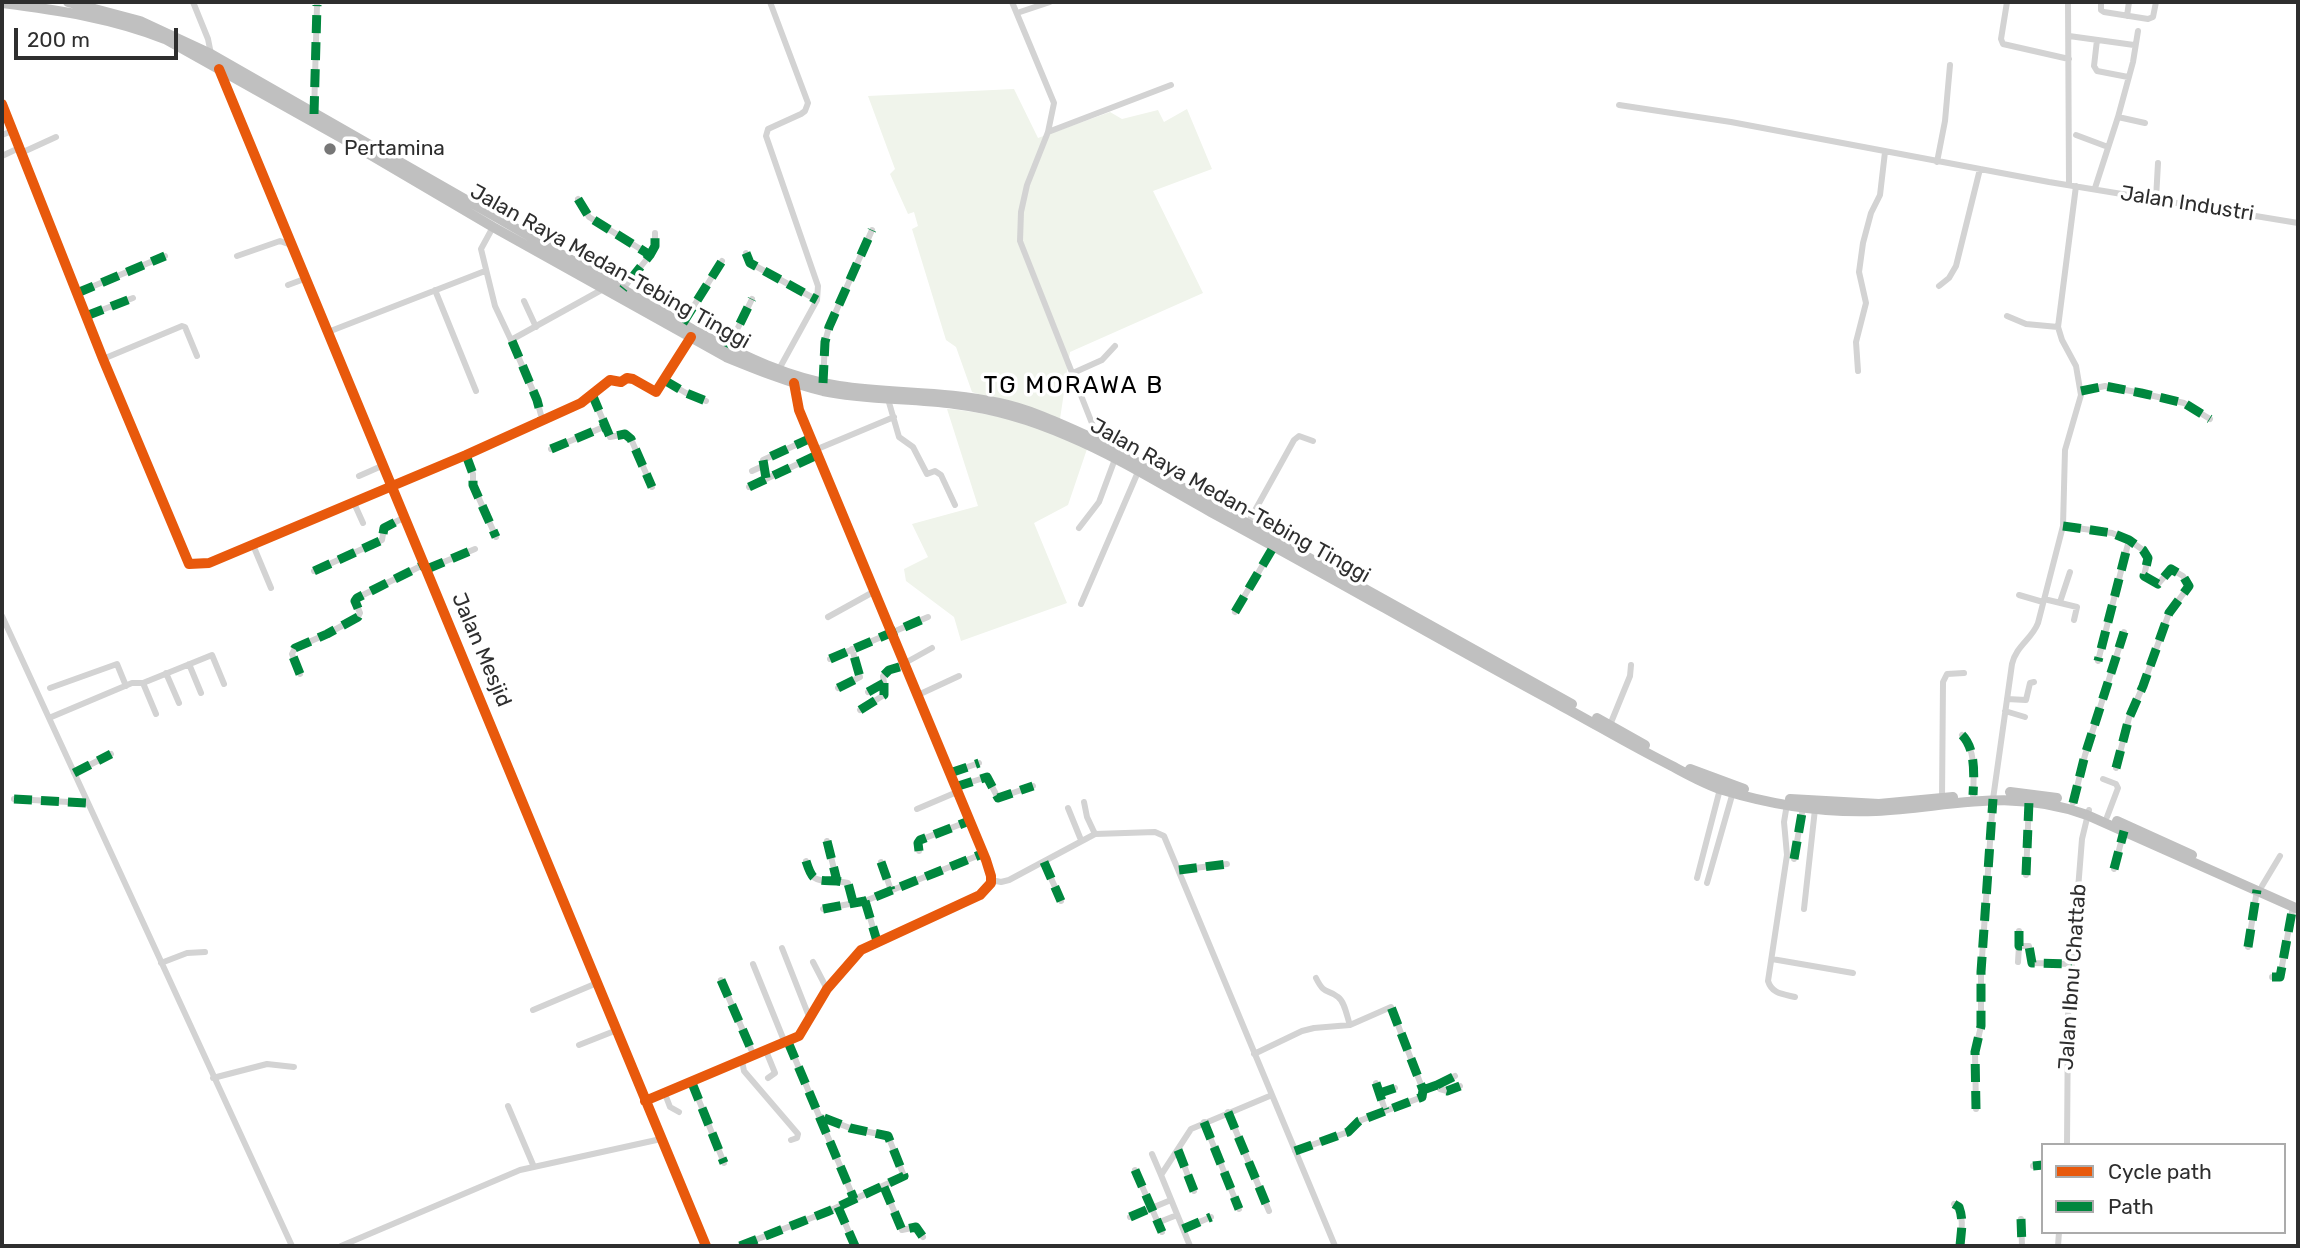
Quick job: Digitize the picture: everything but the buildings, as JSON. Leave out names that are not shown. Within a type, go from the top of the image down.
[{"type":"highway","name":"Jalan Raya Medan-Tebing Tinggi","points":[[68,2],[140,21],[211,54],[605,288],[726,356],[777,373],[823,383],[950,395],[999,403],[1038,415],[1099,441],[1690,769],[1747,790],[1793,799],[1867,804],[1973,794],[2051,803],[2107,817],[2296,906]]},
{"type":"highway","name":"Jalan Raya Medan-Tebing Tinggi","points":[[2,3],[89,15],[139,29],[186,49],[493,227],[524,238],[623,289],[794,383],[824,391],[955,404],[1005,413],[1068,435],[1628,743],[1720,789],[1815,809],[1872,811],[2028,793],[2073,803],[2124,831],[2259,888]]},
{"type":"street","points":[[193,2],[208,38],[211,54]]},
{"type":"street","points":[[770,2],[808,103],[806,111],[768,129],[766,136],[817,280],[817,300],[777,373]]},
{"type":"street","points":[[1012,2],[1053,99],[1048,132],[1027,185],[1021,212],[1020,241],[1099,441]]},
{"type":"street","points":[[1017,13],[1050,2]]},
{"type":"street","points":[[2007,2],[2001,38],[2003,44],[2070,59]]},
{"type":"street","points":[[1976,1109],[1975,1052],[1981,1026],[1981,972],[1994,796],[2005,711],[2013,658],[2018,648],[2037,627],[2063,526],[2066,450],[2080,406],[2081,391],[2076,366],[2058,327],[2073,186],[2068,2]]},
{"type":"street","points":[[2101,2],[2102,11],[2151,18],[2156,2]]},
{"type":"street","points":[[2127,16],[2129,2]]},
{"type":"street","points":[[314,114],[317,5]]},
{"type":"street","points":[[2095,188],[2118,117],[2133,62],[2138,31]]},
{"type":"street","points":[[2069,36],[2134,45]]},
{"type":"street","points":[[2097,40],[2096,68],[2100,72],[2128,77]]},
{"type":"street","points":[[1937,162],[1945,121],[1950,65]]},
{"type":"street","name":"Jalan Mesjid","points":[[219,69],[706,1246]]},
{"type":"street","points":[[2116,74],[2123,94]]},
{"type":"street","points":[[1048,132],[1171,85]]},
{"type":"street","points":[[2,104],[103,359],[190,564],[209,563],[466,455],[581,402],[613,380],[621,382],[627,378],[633,379],[656,392],[691,337]]},
{"type":"street","name":"Jalan Industri","points":[[1619,105],[1731,122],[1937,162],[2298,223]]},
{"type":"street","points":[[2118,117],[2145,123]]},
{"type":"street","points":[[2,135],[12,131]]},
{"type":"street","points":[[2076,135],[2108,147]]},
{"type":"street","points":[[2,156],[56,137]]},
{"type":"street","points":[[1858,371],[1856,342],[1866,303],[1859,272],[1871,213],[1880,195],[1885,152]]},
{"type":"street","points":[[2156,199],[2158,163]]},
{"type":"street","points":[[1939,286],[1950,278],[1956,266],[1980,169]]},
{"type":"street","points":[[578,199],[589,217],[650,255]]},
{"type":"street","points":[[493,227],[481,249],[485,271],[495,306],[537,400],[542,419]]},
{"type":"street","points":[[823,383],[825,342],[829,327],[872,230]]},
{"type":"street","points":[[623,289],[650,255],[655,246],[655,233]]},
{"type":"street","points":[[237,256],[280,242],[291,245]]},
{"type":"street","points":[[746,253],[750,263],[817,300]]},
{"type":"street","points":[[77,293],[165,256]]},
{"type":"street","points":[[683,323],[722,261]]},
{"type":"street","points":[[328,332],[485,271]]},
{"type":"street","points":[[288,285],[307,278]]},
{"type":"street","points":[[511,340],[605,288]]},
{"type":"street","points":[[435,290],[476,391]]},
{"type":"street","points":[[86,316],[133,298]]},
{"type":"street","points":[[728,348],[752,299]]},
{"type":"street","points":[[524,301],[536,327]]},
{"type":"street","points":[[2007,316],[2026,324],[2058,327]]},
{"type":"street","points":[[103,359],[182,326],[185,327],[197,356]]},
{"type":"street","points":[[1073,373],[1102,360],[1115,346]]},
{"type":"street","points":[[664,380],[706,401]]},
{"type":"street","points":[[645,1101],[799,1037],[827,989],[861,950],[980,895],[988,888],[991,880],[906,664],[816,452],[796,401],[794,383]]},
{"type":"street","points":[[2081,391],[2105,386],[2141,393],[2184,403],[2210,419]]},
{"type":"street","points":[[592,394],[611,438],[625,434],[629,436],[652,487]]},
{"type":"street","points":[[888,399],[900,438],[912,447],[927,474],[935,471],[941,475],[955,505]]},
{"type":"street","points":[[748,487],[816,452],[894,417]]},
{"type":"street","points":[[551,449],[606,426]]},
{"type":"street","points":[[1248,523],[1294,440],[1298,436],[1313,441]]},
{"type":"street","points":[[766,478],[763,460],[811,438]]},
{"type":"street","points":[[466,455],[473,474],[473,485],[496,537]]},
{"type":"street","points":[[1079,528],[1099,502],[1115,459]]},
{"type":"street","points":[[359,476],[384,465]]},
{"type":"street","points":[[752,471],[763,466]]},
{"type":"street","points":[[1081,604],[1138,472]]},
{"type":"street","points":[[354,503],[363,523]]},
{"type":"street","points":[[314,571],[382,540],[384,528],[405,517]]},
{"type":"street","points":[[2063,526],[2112,533],[2129,540],[2143,550],[2148,558],[2144,576],[2158,584],[2171,569],[2183,576],[2189,586],[2169,613],[2129,718],[2116,768]]},
{"type":"street","points":[[2098,661],[2129,540]]},
{"type":"street","points":[[253,545],[271,588]]},
{"type":"street","points":[[1235,612],[1273,546]]},
{"type":"street","points":[[300,674],[292,654],[295,648],[358,617],[360,613],[355,601],[357,598],[426,566],[475,549]]},
{"type":"street","points":[[2060,602],[2070,572]]},
{"type":"street","points":[[828,617],[875,591]]},
{"type":"street","points":[[2019,595],[2078,608],[2074,620]]},
{"type":"street","points":[[830,659],[928,617]]},
{"type":"street","points":[[2,619],[292,1246]]},
{"type":"street","points":[[2073,803],[2085,755],[2124,632]]},
{"type":"street","points":[[860,710],[884,695],[883,676],[886,672],[906,664],[932,648]]},
{"type":"street","points":[[838,688],[860,677],[852,649]]},
{"type":"street","points":[[49,718],[212,655],[224,684]]},
{"type":"street","points":[[50,688],[117,664],[126,686]]},
{"type":"street","points":[[189,664],[201,693]]},
{"type":"street","points":[[1610,725],[1630,676],[1631,665]]},
{"type":"street","points":[[1942,799],[1943,682],[1951,672],[1964,673]]},
{"type":"street","points":[[166,673],[179,703]]},
{"type":"street","points":[[918,695],[958,676]]},
{"type":"street","points":[[2007,699],[2026,700],[2029,684],[2034,682]]},
{"type":"street","points":[[143,683],[156,714]]},
{"type":"street","points":[[868,692],[884,684]]},
{"type":"street","points":[[2005,711],[2025,717]]},
{"type":"street","points":[[1962,735],[1968,741],[1971,754],[1973,794]]},
{"type":"street","points":[[74,773],[111,754]]},
{"type":"street","points":[[950,774],[979,763]]},
{"type":"street","points":[[917,809],[987,777],[998,798],[1033,786]]},
{"type":"street","points":[[2103,779],[2116,784],[2118,788],[2107,817]]},
{"type":"street","points":[[1697,878],[1720,789]]},
{"type":"street","points":[[1707,883],[1733,792]]},
{"type":"street","points":[[15,799],[87,803]]},
{"type":"street","points":[[2026,875],[2029,800]]},
{"type":"street","points":[[1084,802],[1095,834]]},
{"type":"street","points":[[1787,804],[1784,822],[1787,855],[1768,981],[1776,993],[1795,997]]},
{"type":"street","points":[[1794,859],[1802,807]]},
{"type":"street","points":[[1068,808],[1081,840]]},
{"type":"street","points":[[1804,909],[1815,809]]},
{"type":"street","name":"Jalan Ibnu Chattab","points":[[2067,1143],[2067,1015],[2082,839],[2088,812]]},
{"type":"street","points":[[919,850],[920,841],[969,821]]},
{"type":"street","points":[[2115,869],[2124,831]]},
{"type":"street","points":[[991,880],[1005,881],[1095,834],[1162,834],[1169,844],[1335,1246]]},
{"type":"street","points":[[827,841],[837,881]]},
{"type":"street","points":[[823,909],[865,901],[982,854]]},
{"type":"street","points":[[2248,947],[2259,888],[2280,856]]},
{"type":"street","points":[[806,861],[811,877],[815,880],[848,883],[853,902]]},
{"type":"street","points":[[881,862],[891,890]]},
{"type":"street","points":[[1044,862],[1061,901]]},
{"type":"street","points":[[1179,870],[1227,864]]},
{"type":"street","points":[[865,901],[877,941]]},
{"type":"street","points":[[2272,977],[2280,977],[2283,949],[2296,906]]},
{"type":"street","points":[[2018,962],[2019,931]]},
{"type":"street","points":[[2019,946],[2029,946],[2032,963],[2072,964]]},
{"type":"street","points":[[782,948],[810,1019]]},
{"type":"street","points":[[161,963],[187,953],[205,952]]},
{"type":"street","points":[[1772,959],[1853,973]]},
{"type":"street","points":[[813,962],[827,989]]},
{"type":"street","points":[[753,964],[854,1199]]},
{"type":"street","points":[[1317,978],[1322,989],[1341,1000],[1350,1025]]},
{"type":"street","points":[[721,979],[754,1056]]},
{"type":"street","points":[[533,1010],[597,983]]},
{"type":"street","points":[[1254,1054],[1308,1030],[1350,1025],[1391,1007],[1423,1090],[1420,1099],[1359,1121],[1348,1132],[1295,1152]]},
{"type":"street","points":[[579,1045],[617,1030]]},
{"type":"street","points":[[766,1051],[775,1073],[768,1078]]},
{"type":"street","points":[[742,1061],[744,1071],[797,1134],[797,1138],[791,1140]]},
{"type":"street","points":[[213,1078],[267,1064],[294,1067]]},
{"type":"street","points":[[1423,1090],[1455,1076]]},
{"type":"street","points":[[692,1083],[724,1163]]},
{"type":"street","points":[[1377,1083],[1385,1110]]},
{"type":"street","points":[[1437,1085],[1447,1091],[1460,1086]]},
{"type":"street","points":[[1380,1093],[1395,1088]]},
{"type":"street","points":[[665,1094],[670,1107],[679,1112]]},
{"type":"street","points":[[1161,1175],[1188,1132],[1204,1122],[1272,1095]]},
{"type":"street","points":[[508,1105],[534,1167]]},
{"type":"street","points":[[1228,1112],[1269,1211]]},
{"type":"street","points":[[740,1246],[838,1207],[904,1176],[888,1137],[850,1128],[819,1116]]},
{"type":"street","points":[[1204,1122],[1239,1209]]},
{"type":"street","points":[[341,1246],[520,1170],[661,1139]]},
{"type":"street","points":[[1178,1150],[1194,1191]]},
{"type":"street","points":[[1152,1154],[1191,1246]]},
{"type":"street","points":[[2033,1166],[2041,1165]]},
{"type":"street","points":[[1135,1170],[1161,1233]]},
{"type":"street","points":[[884,1187],[903,1231],[916,1227],[923,1237]]},
{"type":"street","points":[[1130,1217],[1171,1199]]},
{"type":"street","points":[[1954,1204],[1959,1207],[1962,1217],[1960,1246]]},
{"type":"street","points":[[838,1207],[855,1246]]},
{"type":"street","points":[[1157,1223],[1177,1215]]},
{"type":"street","points":[[1184,1229],[1211,1217]]},
{"type":"street","points":[[2021,1219],[2022,1246]]},
{"type":"shaded area","points":[[1014,89],[1038,138],[1110,112],[1122,119],[1158,110],[1164,122],[1187,109],[1212,169],[1153,191],[1203,293],[1070,352],[1060,419],[972,392],[956,347],[946,340],[912,229],[918,226],[914,212],[908,214],[890,174],[895,169],[868,96]]},
{"type":"shaded area","points":[[947,409],[1019,422],[1087,449],[1068,505],[1034,523],[1067,603],[961,641],[954,617],[906,581],[904,569],[928,557],[912,524],[978,506]]},
{"type":"marked path","points":[[314,114],[317,5]]},
{"type":"marked path","points":[[578,199],[589,217],[650,255],[623,289]]},
{"type":"marked path","points":[[823,383],[825,342],[829,327],[872,230]]},
{"type":"marked path","points":[[650,255],[655,246],[655,233]]},
{"type":"marked path","points":[[746,253],[750,263],[817,300]]},
{"type":"marked path","points":[[77,293],[165,256]]},
{"type":"marked path","points":[[683,323],[722,261]]},
{"type":"marked path","points":[[86,316],[133,298]]},
{"type":"marked path","points":[[728,348],[752,299]]},
{"type":"marked path","points":[[512,341],[537,400],[542,419]]},
{"type":"marked path","points":[[664,380],[706,401]]},
{"type":"marked path","points":[[2081,391],[2105,386],[2141,393],[2184,403],[2210,419]]},
{"type":"marked path","points":[[592,394],[610,437],[625,434],[631,439],[652,487]]},
{"type":"marked path","points":[[551,449],[606,426]]},
{"type":"marked path","points":[[766,478],[763,460],[811,438]]},
{"type":"marked path","points":[[466,455],[473,474],[473,485],[496,537]]},
{"type":"marked path","points":[[749,487],[817,455]]},
{"type":"marked path","points":[[314,571],[382,540],[384,528],[405,517]]},
{"type":"marked path","points":[[2063,526],[2112,533],[2129,540],[2098,661]]},
{"type":"marked path","points":[[2116,768],[2129,718],[2169,613],[2189,586],[2183,576],[2171,569],[2158,584],[2144,576],[2148,558],[2143,550],[2129,540]]},
{"type":"marked path","points":[[1235,612],[1274,546]]},
{"type":"marked path","points":[[427,569],[475,549]]},
{"type":"marked path","points":[[300,674],[292,654],[295,648],[358,617],[360,613],[355,601],[357,598],[425,564]]},
{"type":"marked path","points":[[830,659],[928,617]]},
{"type":"marked path","points":[[2073,803],[2085,755],[2124,632]]},
{"type":"marked path","points":[[838,688],[860,677],[852,649]]},
{"type":"marked path","points":[[868,692],[884,683],[883,676],[889,670],[906,665]]},
{"type":"marked path","points":[[860,710],[884,695],[884,683]]},
{"type":"marked path","points":[[1962,735],[1972,755],[1973,795]]},
{"type":"marked path","points":[[74,773],[111,754]]},
{"type":"marked path","points":[[950,773],[979,763]]},
{"type":"marked path","points":[[955,787],[987,777],[998,798],[1033,786]]},
{"type":"marked path","points":[[14,799],[87,803]]},
{"type":"marked path","points":[[1976,1109],[1975,1052],[1981,1026],[1981,972],[1993,799]]},
{"type":"marked path","points":[[2026,875],[2029,801]]},
{"type":"marked path","points":[[1794,859],[1803,807]]},
{"type":"marked path","points":[[919,851],[920,840],[969,821]]},
{"type":"marked path","points":[[2114,869],[2124,831]]},
{"type":"marked path","points":[[827,841],[837,881],[848,883],[853,902]]},
{"type":"marked path","points":[[823,909],[865,901],[982,854]]},
{"type":"marked path","points":[[806,861],[816,879],[837,881]]},
{"type":"marked path","points":[[881,862],[891,890]]},
{"type":"marked path","points":[[1044,862],[1061,901]]},
{"type":"marked path","points":[[1179,870],[1227,864]]},
{"type":"marked path","points":[[2248,947],[2257,890]]},
{"type":"marked path","points":[[865,901],[877,941]]},
{"type":"marked path","points":[[2272,977],[2280,977],[2293,906]]},
{"type":"marked path","points":[[2019,931],[2019,946],[2029,946],[2032,963],[2072,964]]},
{"type":"marked path","points":[[721,980],[754,1056]]},
{"type":"marked path","points":[[1295,1151],[1348,1132],[1359,1121],[1422,1097],[1423,1090],[1391,1007]]},
{"type":"marked path","points":[[788,1042],[854,1199]]},
{"type":"marked path","points":[[1437,1085],[1455,1076]]},
{"type":"marked path","points":[[692,1083],[724,1163]]},
{"type":"marked path","points":[[1376,1083],[1385,1110]]},
{"type":"marked path","points":[[1423,1090],[1437,1085],[1447,1091],[1460,1086]]},
{"type":"marked path","points":[[1380,1093],[1395,1088]]},
{"type":"marked path","points":[[1228,1112],[1269,1211]]},
{"type":"marked path","points":[[740,1246],[829,1211],[904,1176],[888,1136],[850,1128],[819,1116]]},
{"type":"marked path","points":[[1204,1122],[1239,1209]]},
{"type":"marked path","points":[[1178,1150],[1194,1191]]},
{"type":"marked path","points":[[2033,1166],[2041,1165]]},
{"type":"marked path","points":[[1135,1170],[1162,1232]]},
{"type":"marked path","points":[[884,1187],[902,1230],[916,1227],[923,1237]]},
{"type":"marked path","points":[[1954,1204],[1959,1207],[1961,1217],[1960,1246]]},
{"type":"marked path","points":[[838,1207],[855,1246]]},
{"type":"marked path","points":[[1130,1217],[1151,1208]]},
{"type":"marked path","points":[[1183,1229],[1211,1217]]},
{"type":"marked path","points":[[2021,1219],[2022,1246]]},
{"type":"cycle path","points":[[219,69],[706,1246]]},
{"type":"cycle path","points":[[2,104],[103,359],[189,564],[209,563],[466,455],[581,403],[610,380],[621,382],[627,378],[633,379],[656,392],[691,337]]},
{"type":"cycle path","points":[[645,1101],[799,1036],[827,989],[861,950],[980,895],[991,883],[986,860],[799,410],[794,383]]},
{"type":"place","name":"Pertamina","points":[[330,149]]},
{"type":"district","name":"TG MORAWA B","points":[[1074,386]]}]
